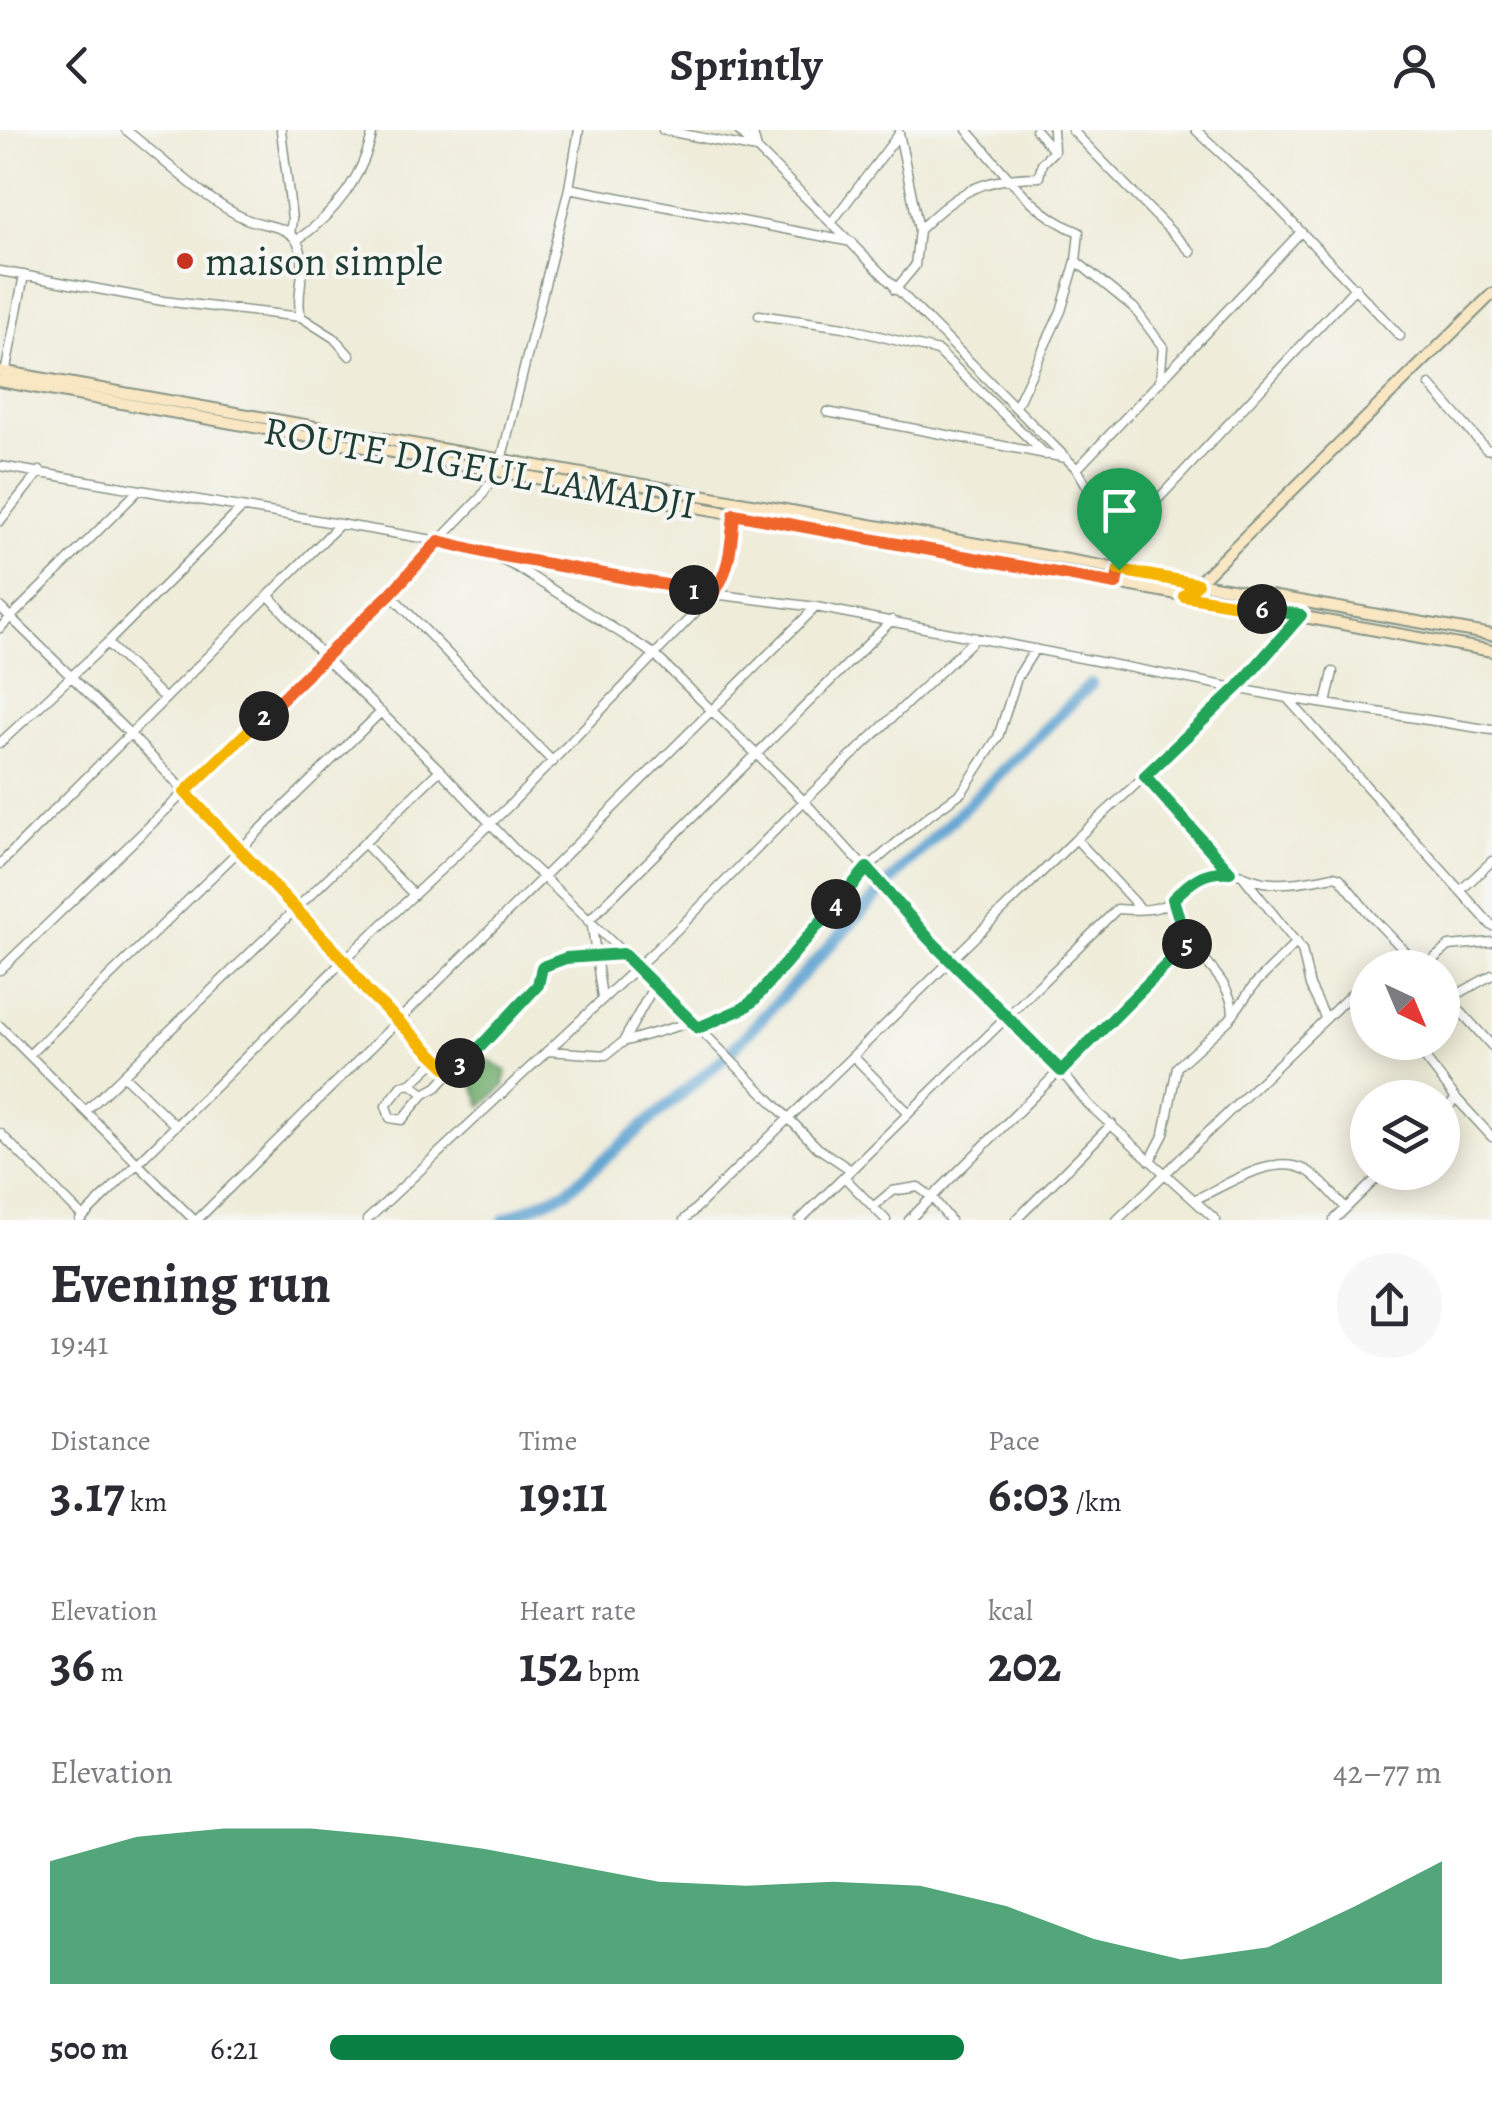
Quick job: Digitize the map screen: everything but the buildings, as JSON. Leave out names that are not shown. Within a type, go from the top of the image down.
[{"type":"main road","points":[[1184,596],[1492,294]]},
{"type":"main road","name":"ROUTE DIGEUL LAMADJI","points":[[2,376],[1492,635]]},
{"type":"main road","name":"ROUTE DIGEUL LAMADJI","points":[[500,465],[734,514],[1492,651]]},
{"type":"street","points":[[126,130],[226,208],[294,237]]},
{"type":"street","points":[[281,130],[294,237],[303,263],[298,302],[301,317]]},
{"type":"street","points":[[294,237],[328,217],[361,166],[373,130]]},
{"type":"street","points":[[500,465],[570,188],[579,130]]},
{"type":"street","points":[[664,130],[757,149]]},
{"type":"street","points":[[738,130],[1077,469],[1122,547]]},
{"type":"street","points":[[752,130],[757,149]]},
{"type":"street","points":[[966,130],[1057,224],[1079,232],[1076,261],[1061,312],[1016,406]]},
{"type":"street","points":[[1036,130],[1054,151]]},
{"type":"street","points":[[919,230],[948,202],[980,184],[1009,177],[1038,177],[1042,163],[1054,151],[1053,130]]},
{"type":"street","points":[[1072,130],[1191,252]]},
{"type":"street","points":[[1196,130],[1302,232],[1400,336]]},
{"type":"street","points":[[831,223],[900,132]]},
{"type":"street","points":[[895,290],[915,266],[919,230],[900,132]]},
{"type":"street","points":[[570,188],[852,242]]},
{"type":"street","points":[[1077,469],[1302,232]]},
{"type":"street","points":[[1076,261],[1134,308],[1164,348],[1160,382]]},
{"type":"street","points":[[0,271],[163,301],[301,317],[334,338],[350,356]]},
{"type":"street","points":[[2,376],[24,275]]},
{"type":"street","points":[[1116,584],[1122,547],[1134,526],[1356,288]]},
{"type":"street","points":[[759,314],[844,327],[938,350],[1046,455]]},
{"type":"street","points":[[1430,385],[1486,449],[1492,450]]},
{"type":"street","points":[[827,412],[1066,458]]},
{"type":"street","points":[[0,466],[439,541],[713,594],[816,606],[1287,698],[1492,730]]},
{"type":"street","points":[[0,521],[40,471]]},
{"type":"street","points":[[0,970],[390,594],[488,485]]},
{"type":"street","points":[[0,628],[139,489]]},
{"type":"street","points":[[0,743],[107,644],[242,508]]},
{"type":"street","points":[[0,1133],[82,1218],[344,960],[553,762],[713,594],[728,568],[734,514]]},
{"type":"street","points":[[0,864],[340,524]]},
{"type":"street","points":[[487,553],[518,568],[654,654],[804,801],[929,939],[1061,1071],[1089,1105],[1216,1220]]},
{"type":"street","points":[[390,594],[553,762]]},
{"type":"street","points":[[269,596],[490,824],[847,1174],[886,1220]]},
{"type":"street","points":[[0,1026],[195,1220],[816,606]]},
{"type":"street","points":[[0,607],[130,734],[344,960],[366,990],[450,1071]]},
{"type":"street","points":[[684,1220],[1239,686],[1301,615]]},
{"type":"street","points":[[590,924],[892,620]]},
{"type":"street","points":[[367,1220],[682,924],[804,801],[976,638]]},
{"type":"street","points":[[107,644],[166,699]]},
{"type":"street","points":[[547,1051],[606,1054],[623,1042],[695,1025],[744,1008],[754,1000],[867,868],[962,792],[998,737],[1017,678],[1034,649]]},
{"type":"street","points":[[1326,704],[1333,672]]},
{"type":"street","points":[[1287,698],[1492,926]]},
{"type":"street","points":[[29,1055],[381,712]]},
{"type":"street","points":[[86,1111],[440,770]]},
{"type":"street","points":[[1145,776],[1230,872]]},
{"type":"street","points":[[1076,839],[1142,910]]},
{"type":"street","points":[[364,843],[414,895]]},
{"type":"street","points":[[1461,890],[1492,861]]},
{"type":"street","points":[[800,1220],[1118,910],[1142,910],[1173,899],[1201,874],[1211,871],[1265,882],[1340,878],[1404,950]]},
{"type":"street","points":[[1242,875],[1297,942],[1307,963],[1310,986],[1326,1019]]},
{"type":"street","points":[[1173,899],[1189,942],[1224,986],[1233,1014]]},
{"type":"street","points":[[590,924],[602,998]]},
{"type":"street","points":[[914,1219],[1189,942]]},
{"type":"street","points":[[1150,1161],[1164,1134],[1177,1067],[1233,1014],[1255,984],[1297,942]]},
{"type":"street","points":[[1444,950],[1449,946],[1492,942]]},
{"type":"street","points":[[438,1059],[411,1084],[402,1086],[386,1106],[390,1118],[402,1120],[424,1094],[481,1046],[538,985],[542,967],[566,958],[623,954]]},
{"type":"street","points":[[1460,993],[1492,975]]},
{"type":"street","points":[[623,1042],[655,984]]},
{"type":"street","points":[[1117,1220],[1350,996]]},
{"type":"street","points":[[1460,1015],[1492,1046]]},
{"type":"street","points":[[853,1056],[908,1113]]},
{"type":"street","points":[[1427,1060],[1442,1080]]},
{"type":"street","points":[[123,1074],[176,1126]]},
{"type":"street","points":[[411,1084],[424,1094]]},
{"type":"street","points":[[1460,1102],[1492,1137]]},
{"type":"street","points":[[1016,1220],[1112,1124]]},
{"type":"street","points":[[1196,1199],[1282,1164],[1305,1170],[1346,1208]]},
{"type":"street","points":[[873,1207],[892,1190],[918,1188],[950,1220]]},
{"type":"street","points":[[1334,1220],[1364,1190]]},
{"type":"green space","points":[[484,1058],[506,1071],[504,1086],[482,1106],[466,1077]]},
{"type":"waterway","points":[[504,1220],[567,1191],[726,1056],[907,864],[1091,684]]},
{"type":"place","name":"maison simple","points":[[185,261]]},
{"type":"route","points":[[734,514],[1116,584],[1119,570],[1197,584],[1184,596],[1301,615],[1239,686],[1145,776],[1230,872],[1201,874],[1173,899],[1189,942],[1061,1071],[929,939],[867,868],[744,1008],[698,1028],[623,954],[566,958],[542,967],[538,985],[481,1046],[450,1071],[366,990],[344,960],[185,792],[390,594],[439,541],[713,594],[728,568],[734,514]]}]
